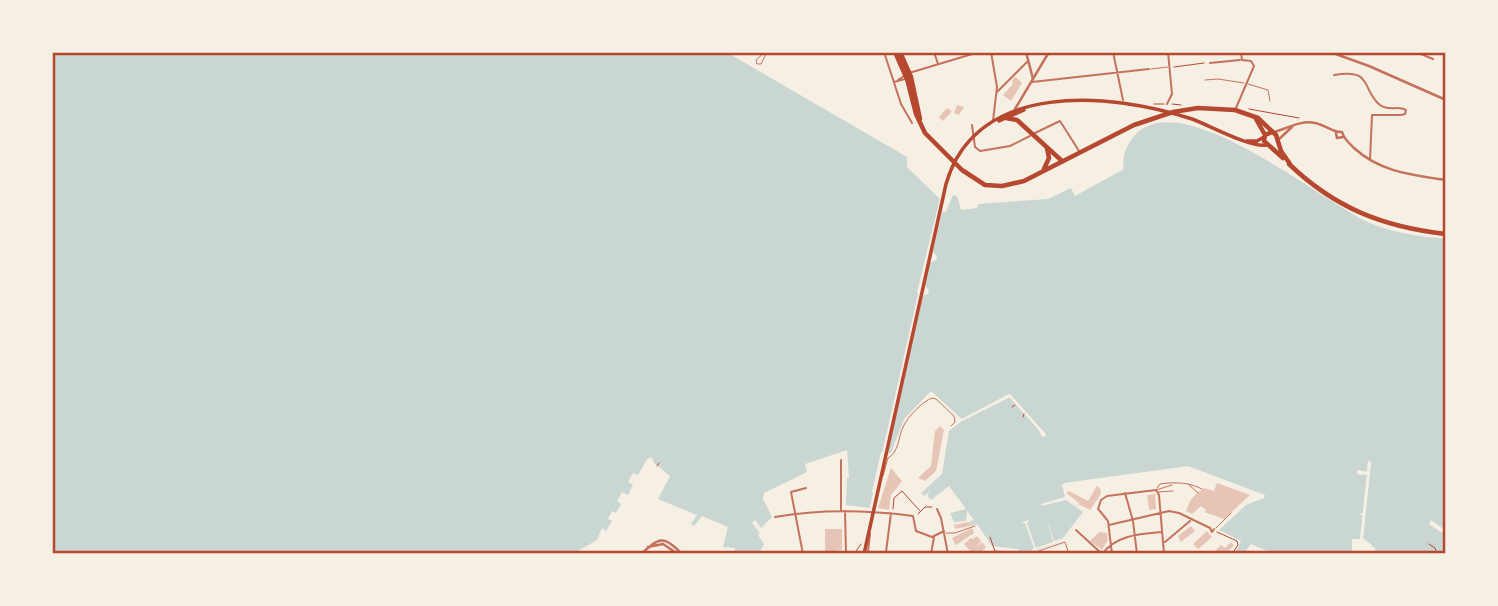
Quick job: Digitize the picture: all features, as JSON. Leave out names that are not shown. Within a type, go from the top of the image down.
[{"type":"highway","points":[[897,52],[908,76],[914,110],[922,127],[948,158],[982,184],[1009,185],[1142,122],[1190,106],[1236,110],[1253,116],[1273,132],[1290,164]]},
{"type":"highway","points":[[1253,116],[1261,125],[1268,145],[1329,196],[1359,213],[1398,227],[1446,234]]},
{"type":"highway","points":[[997,121],[1017,120],[1062,161]]},
{"type":"highway","points":[[1264,136],[1273,132]]},
{"type":"highway","points":[[1268,145],[1274,145],[1277,141]]},
{"type":"highway","points":[[1043,171],[1049,157],[1044,144]]},
{"type":"main road","points":[[862,553],[948,179],[965,146],[997,121],[1015,112],[1049,102],[1077,101],[1126,104],[1161,110],[1252,145],[1268,145]]},
{"type":"main road","points":[[1245,141],[1256,141],[1264,136]]},
{"type":"street","points":[[884,52],[902,108],[912,123]]},
{"type":"street","points":[[934,52],[939,65]]},
{"type":"street","points":[[962,52],[964,57]]},
{"type":"street","points":[[893,82],[979,52]]},
{"type":"street","points":[[991,52],[997,121]]},
{"type":"street","points":[[1026,52],[1032,80]]},
{"type":"street","points":[[1015,112],[1049,52]]},
{"type":"street","points":[[1113,52],[1123,100]]},
{"type":"street","points":[[1167,104],[1172,93],[1168,52]]},
{"type":"street","points":[[1241,52],[1242,60]]},
{"type":"street","points":[[1329,52],[1369,66],[1446,100]]},
{"type":"street","points":[[1416,52],[1433,59]]},
{"type":"street","points":[[1210,63],[1242,60],[1254,64],[1236,110]]},
{"type":"street","points":[[996,93],[1028,61]]},
{"type":"street","points":[[1032,80],[1149,69]]},
{"type":"street","points":[[1334,75],[1347,73],[1362,78],[1381,107],[1401,107],[1406,110],[1405,114],[1401,115],[1372,115],[1369,161]]},
{"type":"street","points":[[995,110],[997,121]]},
{"type":"street","points":[[972,125],[975,147],[980,152],[1010,146],[1060,121],[1080,152]]},
{"type":"street","points":[[1273,132],[1305,121],[1323,125],[1369,161],[1402,173],[1446,180]]},
{"type":"street","points":[[1277,141],[1292,127]]},
{"type":"street","points":[[841,460],[846,554]]},
{"type":"street","points":[[797,553],[803,553],[791,492],[807,488]]},
{"type":"street","points":[[1098,509],[1103,498],[1125,493],[1157,491],[1164,553],[1169,554]]},
{"type":"street","points":[[1125,493],[1133,519],[1138,554]]},
{"type":"street","points":[[937,509],[948,554]]},
{"type":"street","points":[[1092,510],[1098,509]]},
{"type":"street","points":[[1098,509],[1109,525],[1112,554]]},
{"type":"street","points":[[775,516],[843,510],[874,512],[913,516],[916,531],[923,535],[934,536],[944,532]]},
{"type":"street","points":[[1109,525],[1161,511],[1175,512],[1210,528],[1212,532],[1215,530]]},
{"type":"street","points":[[874,512],[862,553],[893,554]]},
{"type":"street","points":[[884,553],[892,514]]},
{"type":"street","points":[[1164,542],[1191,519]]},
{"type":"street","points":[[1076,530],[1102,554],[1111,544],[1135,534],[1163,531]]},
{"type":"street","points":[[930,554],[934,536]]},
{"type":"street","points":[[641,554],[654,541],[663,540],[672,544],[680,554]]},
{"type":"lane","points":[[1149,69],[1168,67]]},
{"type":"lane","points":[[1205,80],[1218,79],[1268,90],[1270,101]]},
{"type":"lane","points":[[874,512],[888,458],[894,454],[905,422],[932,398],[954,416],[951,426]]},
{"type":"lane","points":[[1186,483],[1198,493]]},
{"type":"lane","points":[[1173,491],[1157,491],[1160,484],[1186,483],[1202,489]]},
{"type":"lane","points":[[1215,530],[1231,513]]},
{"type":"lane","points":[[944,532],[955,533],[975,526]]},
{"type":"lane","points":[[1033,553],[1065,542],[1069,554]]},
{"type":"path","points":[[1168,67],[1210,63]]},
{"type":"path","points":[[892,514],[894,498],[902,491],[920,512]]},
{"type":"path","points":[[913,516],[928,506],[937,509]]},
{"type":"path","points":[[1215,530],[1237,541],[1232,554]]},
{"type":"path","points":[[990,537],[996,554]]},
{"type":"path","points":[[862,553],[864,540]]},
{"type":"path","points":[[1429,544],[1435,548],[1437,554]]},
{"type":"shaded area","points":[[52,53],[728,53],[907,157],[907,167],[942,201],[940,211],[946,212],[953,195],[957,196],[961,210],[977,208],[978,204],[1048,199],[1071,188],[1075,196],[1124,169],[1124,156],[1132,139],[1157,123],[1185,124],[1217,135],[1252,152],[1368,222],[1396,231],[1445,239],[1445,530],[1431,520],[1429,524],[1445,535],[1445,553],[1376,553],[1375,548],[1363,538],[1371,462],[1368,462],[1367,472],[1358,470],[1357,474],[1367,475],[1360,539],[1352,539],[1352,553],[1272,553],[1251,544],[1244,553],[1236,553],[1241,541],[1219,530],[1246,505],[1264,498],[1265,495],[1188,466],[1064,483],[1062,485],[1065,497],[1086,512],[1064,541],[1029,553],[992,546],[977,524],[970,526],[969,522],[974,520],[967,511],[966,521],[954,522],[950,513],[966,509],[949,486],[931,500],[927,496],[930,491],[924,496],[921,493],[942,474],[949,431],[962,421],[1009,397],[1044,436],[1041,429],[1010,394],[962,419],[931,391],[904,419],[891,453],[881,452],[872,492],[877,494],[870,508],[846,505],[849,478],[847,450],[805,464],[807,472],[764,493],[763,499],[772,517],[761,528],[755,520],[752,523],[764,544],[759,553],[735,553],[735,548],[723,547],[728,527],[702,516],[694,526],[691,524],[697,515],[658,499],[670,476],[654,463],[652,457],[647,459],[638,475],[633,473],[628,482],[633,485],[628,495],[622,492],[617,501],[621,504],[616,513],[612,511],[608,519],[612,521],[606,531],[602,528],[597,540],[574,553],[53,553]]},
{"type":"pier","points":[[941,194],[945,198],[933,252],[937,256],[936,260],[930,263],[925,286],[929,290],[928,294],[923,296],[886,457],[884,456],[874,511],[869,511],[917,292]]},
{"type":"pier","points":[[1009,394],[1046,436],[1042,437],[1010,397],[962,421]]},
{"type":"pier","points":[[1368,461],[1371,462],[1363,538],[1360,539],[1363,516],[1359,514],[1363,513],[1367,475],[1357,474],[1357,470],[1367,472]]},
{"type":"pier","points":[[1065,497],[1086,512],[1064,541],[1029,552],[1034,548],[1025,523],[1021,523],[1030,519],[1027,523],[1036,548],[1053,542],[1046,516],[1054,541],[1063,538],[1083,512],[1066,500],[1041,506]]},
{"type":"building","points":[[1016,77],[1022,83],[1011,101],[1003,95]]},
{"type":"building","points":[[957,105],[964,107],[959,115],[954,113]]},
{"type":"building","points":[[947,108],[952,111],[943,121],[939,117]]},
{"type":"building","points":[[940,426],[944,430],[936,471],[925,481],[918,478],[931,466],[935,431]]},
{"type":"building","points":[[891,468],[902,481],[891,495],[889,510],[878,508]]},
{"type":"building","points":[[1217,483],[1250,495],[1224,519],[1204,512],[1206,510],[1201,506],[1192,514],[1186,511],[1196,494],[1204,488],[1214,491]]},
{"type":"building","points":[[1097,486],[1101,494],[1090,510],[1066,493],[1069,491],[1088,501]]},
{"type":"building","points":[[1155,494],[1156,509],[1149,510],[1147,495]]},
{"type":"building","points":[[969,522],[970,526],[955,529],[954,525]]},
{"type":"building","points":[[1191,526],[1195,531],[1181,542],[1178,536]]},
{"type":"building","points":[[972,528],[974,533],[956,545],[952,538]]},
{"type":"building","points":[[825,529],[842,529],[842,550],[825,550]]},
{"type":"building","points":[[1207,531],[1212,537],[1198,549],[1193,544]]},
{"type":"building","points":[[1099,532],[1107,533],[1108,540],[1102,550],[1090,541]]},
{"type":"building","points":[[977,536],[981,541],[976,547],[982,542],[986,547],[979,554],[973,554],[964,544]]},
{"type":"building","points":[[1231,542],[1234,545],[1226,554],[1212,554],[1221,545],[1225,548]]},
{"type":"building","points":[[996,550],[1011,552],[1011,554],[987,554]]}]
